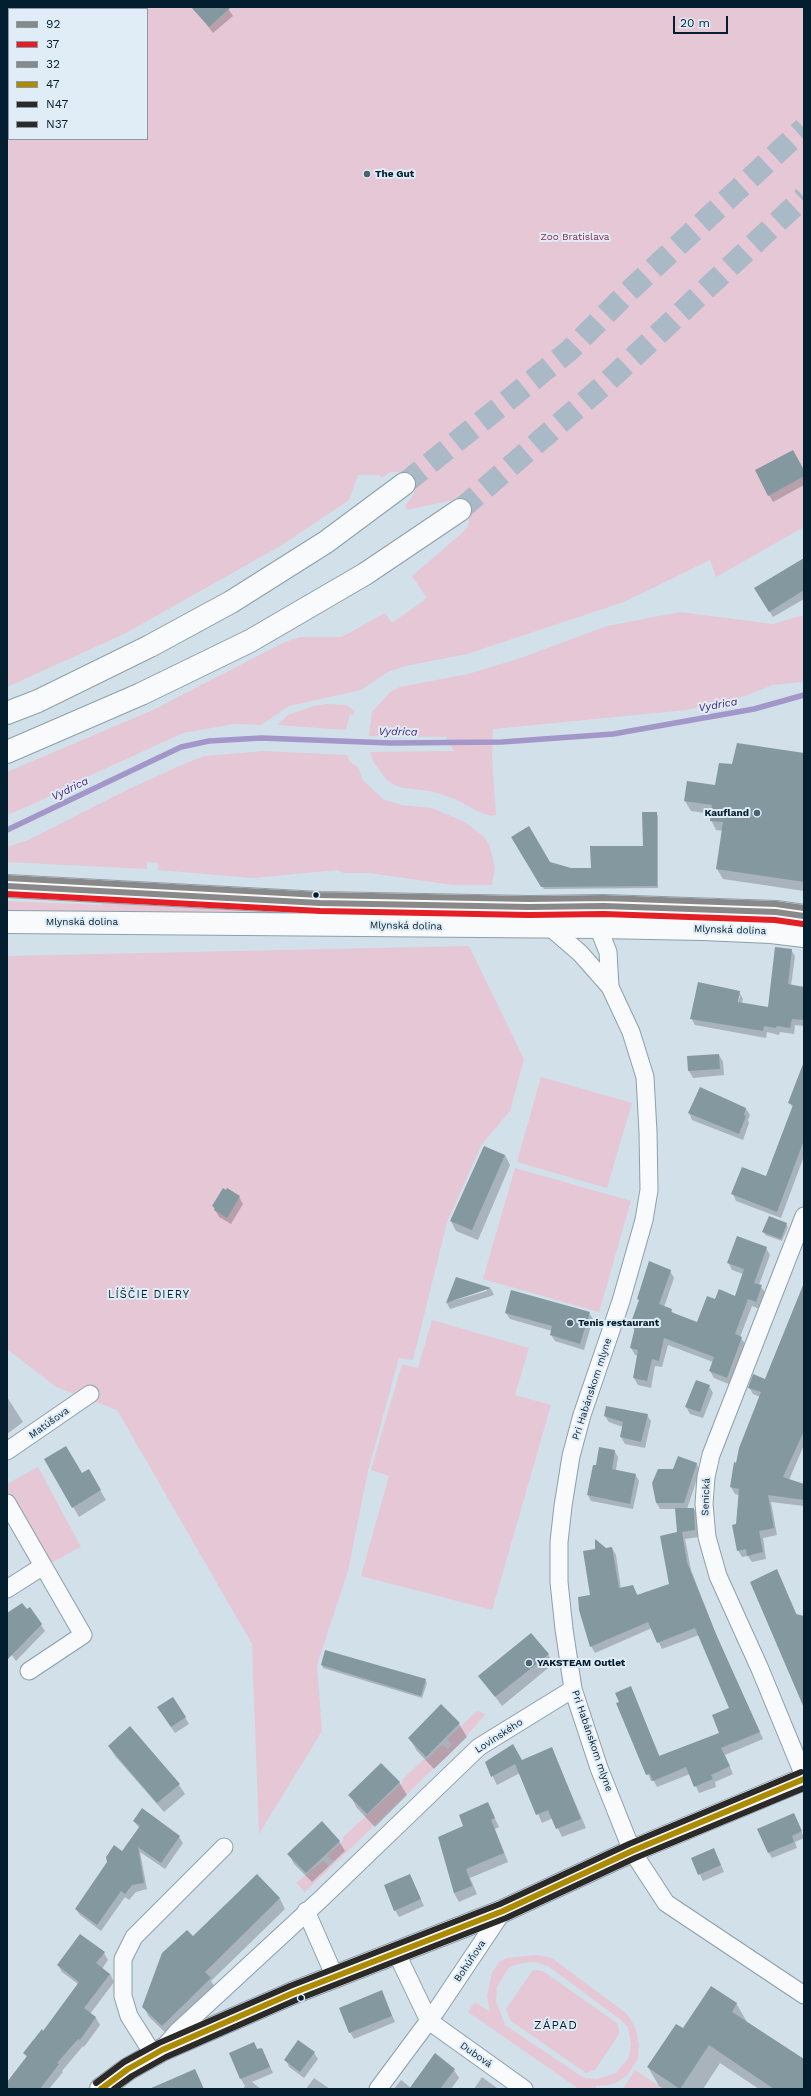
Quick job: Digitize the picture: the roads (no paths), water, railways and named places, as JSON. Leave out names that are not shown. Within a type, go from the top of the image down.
[{"type":"main road","points":[[7,713],[38,701],[150,646],[231,602],[326,542],[404,484]]},
{"type":"main road","points":[[7,752],[128,700],[250,641],[365,574],[460,510]]},
{"type":"main road","name":"Mlynská dolina","points":[[7,886],[320,903],[703,909],[804,916]]},
{"type":"main road","points":[[583,906],[598,927]]},
{"type":"main road","points":[[529,907],[551,928]]},
{"type":"main road","name":"Mlynská dolina","points":[[7,922],[551,928],[598,927],[771,932],[804,936]]},
{"type":"main road","points":[[157,2052],[396,1952],[503,1911],[632,1851],[804,1777]]},
{"type":"main road","name":"Lovinského","points":[[101,2089],[157,2052]]},
{"type":"street","name":"Pri Habánskom mlyne","points":[[598,927],[608,952],[610,987]]},
{"type":"street","name":"Pri Habánskom mlyne","points":[[551,928],[580,953],[610,987],[631,1032],[645,1077],[649,1190],[638,1246],[582,1415],[571,1456],[563,1506],[559,1542],[559,1582],[564,1629],[574,1689],[599,1768],[632,1851],[666,1903],[804,1995]]},
{"type":"street","name":"Senická","points":[[804,1216],[711,1455],[706,1477],[704,1504],[707,1537],[718,1576],[760,1669],[804,1777]]},
{"type":"street","name":"Matúšova","points":[[7,1451],[90,1394]]},
{"type":"street","points":[[7,1503],[83,1635],[30,1671]]},
{"type":"street","points":[[7,1589],[43,1566]]},
{"type":"street","name":"Lovinského","points":[[157,2052],[480,1747],[574,1689]]},
{"type":"street","points":[[157,2052],[129,2016],[123,1996],[123,1959],[134,1937],[224,1847]]},
{"type":"street","name":"Bohúňova","points":[[378,2089],[432,2016],[503,1911]]},
{"type":"street","points":[[306,1912],[335,1977]]},
{"type":"street","points":[[396,1952],[432,2016]]},
{"type":"street","name":"Dubová","points":[[432,2016],[524,2089]]},
{"type":"waterway","name":"Vydrica","points":[[7,830],[181,747],[209,741],[261,738],[390,743],[502,742],[613,734],[754,709],[804,695]]},
{"type":"tunnel","points":[[404,484],[570,350],[628,292],[804,128]]},
{"type":"tunnel","points":[[460,510],[605,384],[804,197]]},
{"type":"place","name":"The Gut","points":[[367,174]]},
{"type":"place","name":"Kaufland","points":[[757,813]]},
{"type":"place","name":"Tenis restaurant","points":[[570,1323]]},
{"type":"place","name":"YAKSTEAM Outlet","points":[[529,1663]]},
{"type":"district","name":"LÍŠČIE DIERY","points":[[149,1295]]},
{"type":"district","name":"ZÁPAD","points":[[556,2025]]},
{"type":"park label","name":"Zoo Bratislava","points":[[575,237]]}]
